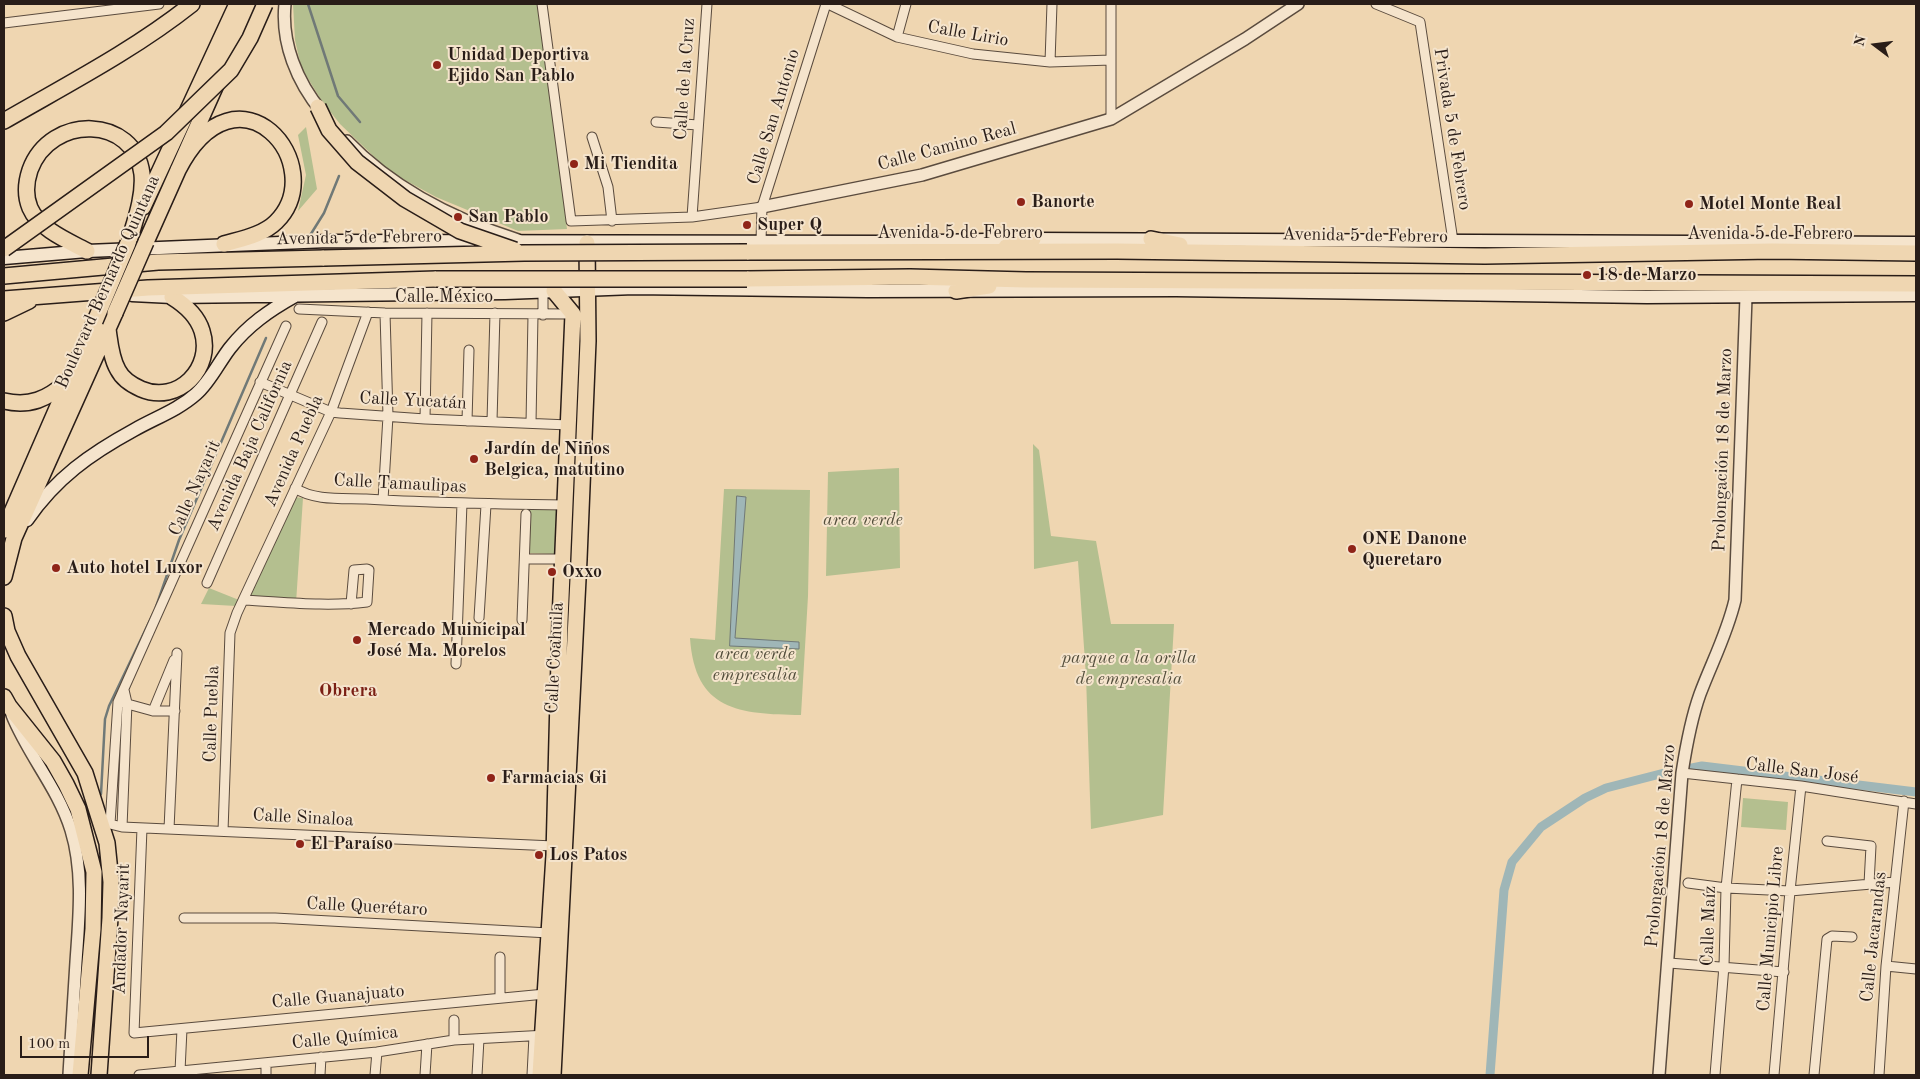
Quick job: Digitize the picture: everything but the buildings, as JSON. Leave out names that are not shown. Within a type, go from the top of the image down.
[{"type":"main road","points":[[4,121],[102,65],[173,19],[192,4]]},
{"type":"main road","name":"Boulevard Bernardo Quintana","points":[[9,534],[102,325],[129,241],[165,157],[237,4]]},
{"type":"main road","name":"Boulevard Bernardo Quintana","points":[[4,577],[9,534],[67,382],[102,325],[115,313],[252,4]]},
{"type":"main road","points":[[4,249],[166,133],[231,70],[250,38],[265,4]]},
{"type":"main road","points":[[318,107],[329,130],[357,162],[405,200],[460,231],[523,247]]},
{"type":"main road","points":[[178,170],[188,149],[198,137],[210,127],[231,119],[252,120],[269,129],[284,149],[292,170],[294,192],[288,209],[275,224],[253,236],[224,244]]},
{"type":"main road","points":[[87,251],[59,236],[36,216],[30,208],[26,192],[28,177],[35,157],[46,143],[62,133],[82,129],[100,130],[115,136],[128,146],[138,162],[142,175],[138,212],[129,241]]},
{"type":"main road","points":[[990,252],[1033,238]]},
{"type":"main road","name":"Avenida 5 de Febrero","points":[[4,276],[158,262],[324,258],[587,243],[890,242],[1033,238],[1916,243]]},
{"type":"main road","points":[[1151,239],[1221,252]]},
{"type":"main road","name":"Avenida 5 de Febrero","points":[[4,258],[87,251],[328,241],[747,252],[1221,252],[1485,256],[1772,251],[1916,253]]},
{"type":"main road","name":"Calle Coahuila","points":[[540,1075],[554,846],[569,425],[580,314],[587,290],[587,243]]},
{"type":"main road","points":[[4,299],[148,288],[436,279],[910,277],[1026,280],[1916,284]]},
{"type":"main road","points":[[956,291],[1026,280]]},
{"type":"main road","points":[[1202,280],[1272,291]]},
{"type":"main road","points":[[66,294],[172,297],[634,288],[1272,291],[1746,297],[1916,295]]},
{"type":"main road","points":[[549,291],[580,314]]},
{"type":"main road","points":[[9,534],[86,457],[135,429],[173,411],[198,393],[232,346],[250,326],[297,295]]},
{"type":"main road","points":[[4,313],[40,296]]},
{"type":"main road","points":[[102,325],[118,371],[130,384],[146,391],[167,393],[184,386],[200,368],[205,347],[202,330],[194,317],[187,307],[172,297]]},
{"type":"main road","name":"Calle Coahuila","points":[[553,1075],[543,1035],[566,855],[580,314]]},
{"type":"main road","points":[[4,401],[16,404],[41,400],[50,396],[67,382]]},
{"type":"main road","points":[[4,616],[7,631],[18,656],[86,773],[107,843],[111,900],[99,1075]]},
{"type":"main road","points":[[6,701],[53,761],[78,809],[94,872],[93,929],[80,1075]]},
{"type":"street","points":[[4,22],[104,8],[159,4]]},
{"type":"street","points":[[286,4],[286,41],[304,86],[318,107]]},
{"type":"street","name":"Calle Camino Real","points":[[542,4],[571,221],[692,217],[762,207],[922,175],[1111,119],[1245,39],[1298,4]]},
{"type":"street","name":"Calle de la Cruz","points":[[692,217],[707,4]]},
{"type":"street","name":"Calle Lirio","points":[[827,4],[897,37],[973,54],[1050,62],[1111,60]]},
{"type":"street","name":"Calle San Antonio","points":[[761,241],[762,207],[827,4]]},
{"type":"street","points":[[897,37],[906,4]]},
{"type":"street","points":[[1050,62],[1052,4]]},
{"type":"street","points":[[1111,4],[1111,119]]},
{"type":"street","name":"Privada 5 de Febrero","points":[[1376,4],[1420,22],[1452,241]]},
{"type":"street","points":[[656,122],[698,125]]},
{"type":"street","points":[[592,137],[608,187],[612,221]]},
{"type":"street","points":[[543,315],[549,291]]},
{"type":"street","name":"Prolongación 18 de Marzo","points":[[1659,1075],[1682,773],[1687,743],[1699,696],[1724,640],[1735,600],[1746,297]]},
{"type":"street","name":"Calle México","points":[[299,309],[385,313],[580,314]]},
{"type":"street","name":"Avenida Puebla","points":[[244,600],[331,412],[368,312]]},
{"type":"street","points":[[383,500],[388,416],[385,313]]},
{"type":"street","points":[[425,420],[428,313]]},
{"type":"street","points":[[492,421],[495,313]]},
{"type":"street","points":[[531,423],[533,315]]},
{"type":"street","name":"Avenida Baja California","points":[[207,583],[322,322]]},
{"type":"street","name":"Calle Nayarit","points":[[112,825],[110,822],[124,690],[286,326]]},
{"type":"street","points":[[467,421],[469,350]]},
{"type":"street","name":"Calle Yucatán","points":[[260,382],[331,412],[425,420],[569,425]]},
{"type":"street","name":"Calle Tamaulipas","points":[[295,488],[305,495],[383,500],[486,505],[565,504]]},
{"type":"street","points":[[456,664],[462,503]]},
{"type":"street","points":[[479,618],[486,505]]},
{"type":"street","points":[[522,620],[526,514]]},
{"type":"street","points":[[525,559],[563,559]]},
{"type":"street","points":[[244,600],[351,604],[367,602],[368,570],[357,568],[354,570],[351,604]]},
{"type":"street","name":"Calle Puebla","points":[[223,831],[230,634],[237,613],[244,600]]},
{"type":"street","points":[[153,711],[177,653],[169,829]]},
{"type":"street","points":[[6,701],[18,730],[47,780],[70,829],[77,860],[80,903],[69,1075]]},
{"type":"street","points":[[123,703],[153,711],[175,712]]},
{"type":"street","name":"Calle Nayarit","points":[[122,827],[123,703]]},
{"type":"street","name":"Calle San José","points":[[1682,773],[1801,786],[1916,804]]},
{"type":"street","name":"Calle Maíz","points":[[1715,1075],[1724,966],[1726,888],[1737,779]]},
{"type":"street","name":"Calle Municipio Libre","points":[[1774,1075],[1801,786]]},
{"type":"street","name":"Calle Jacarandas","points":[[1879,1075],[1886,966],[1904,801]]},
{"type":"street","name":"Calle Sinaloa","points":[[112,825],[142,828],[554,846]]},
{"type":"street","name":"Andador Nayarit","points":[[134,1033],[142,828]]},
{"type":"street","points":[[1827,841],[1871,846],[1869,884]]},
{"type":"street","points":[[1688,883],[1726,888],[1790,891],[1896,882]]},
{"type":"street","name":"Calle Querétaro","points":[[184,918],[275,918],[549,933]]},
{"type":"street","points":[[1814,1075],[1827,940],[1832,936],[1852,937]]},
{"type":"street","points":[[500,957],[500,998]]},
{"type":"street","points":[[1669,963],[1784,972]]},
{"type":"street","points":[[1886,966],[1916,969]]},
{"type":"street","name":"Calle Guanajuato","points":[[134,1033],[182,1029],[225,1022],[545,994]]},
{"type":"street","points":[[454,1020],[454,1040]]},
{"type":"street","points":[[180,1071],[182,1029]]},
{"type":"street","points":[[532,1075],[543,1035]]},
{"type":"street","name":"Calle Química","points":[[139,1075],[180,1071],[213,1072],[266,1063],[377,1052],[454,1040],[543,1035]]},
{"type":"street","points":[[477,1075],[479,1039]]},
{"type":"street","points":[[425,1075],[427,1044]]},
{"type":"street","points":[[375,1075],[377,1052]]},
{"type":"street","points":[[320,1075],[321,1057]]},
{"type":"street","points":[[266,1063],[266,1075]]},
{"type":"green space","points":[[293,4],[539,4],[567,229],[518,231],[436,197],[390,172],[340,124],[321,100],[301,67],[295,40]]},
{"type":"green space","points":[[306,127],[317,189],[298,211],[306,175],[298,135]]},
{"type":"green space","name":"parque a la orilla de empresalia","points":[[1033,444],[1039,450],[1051,536],[1096,541],[1111,624],[1174,624],[1163,815],[1091,829],[1086,676],[1078,561],[1034,569]]},
{"type":"green space","name":"area verde","points":[[899,468],[900,568],[826,576],[828,472]]},
{"type":"green space","name":"area verde empresalia","points":[[724,489],[810,490],[808,596],[801,715],[758,713],[724,704],[711,694],[701,681],[694,662],[690,638],[715,640]]},
{"type":"green space","points":[[294,497],[303,498],[296,603],[248,601]]},
{"type":"green space","points":[[528,507],[557,508],[555,554],[526,553]]},
{"type":"green space","points":[[209,588],[239,600],[236,606],[201,604]]},
{"type":"green space","points":[[1743,798],[1788,802],[1786,830],[1741,827]]},
{"type":"water","points":[[737,496],[746,497],[735,638],[799,642],[799,649],[730,646]]},
{"type":"waterway","points":[[308,4],[338,96],[360,122]]},
{"type":"waterway","points":[[309,237],[324,213],[339,176]]},
{"type":"waterway","points":[[156,607],[179,540],[266,338]]},
{"type":"waterway","points":[[101,794],[105,719],[109,706],[153,614]]},
{"type":"waterway","points":[[1687,769],[1702,766],[1916,792]]},
{"type":"waterway","points":[[1490,1075],[1504,890],[1512,862],[1541,827],[1585,798],[1606,788],[1668,772]]},
{"type":"place","name":"Unidad Deportiva Ejido San Pablo","points":[[437,65]]},
{"type":"place","name":"Mi Tiendita","points":[[574,164]]},
{"type":"place","name":"Banorte","points":[[1021,202]]},
{"type":"place","name":"Motel Monte Real","points":[[1689,204]]},
{"type":"place","name":"San Pablo","points":[[458,217]]},
{"type":"place","name":"Super Q","points":[[747,225]]},
{"type":"place","name":"18 de Marzo","points":[[1587,275]]},
{"type":"place","name":"Jardín de Niños Belgica, matutino","points":[[474,459]]},
{"type":"place","name":"ONE Danone Queretaro","points":[[1352,549]]},
{"type":"place","name":"Auto hotel Luxor","points":[[56,568]]},
{"type":"place","name":"Oxxo","points":[[552,572]]},
{"type":"place","name":"Mercado Muinicipal José Ma. Morelos","points":[[357,640]]},
{"type":"place","name":"Farmacias Gi","points":[[491,778]]},
{"type":"place","name":"El Paraíso","points":[[300,844]]},
{"type":"place","name":"Los Patos","points":[[539,855]]},
{"type":"district","name":"Obrera","points":[[348,691]]}]
